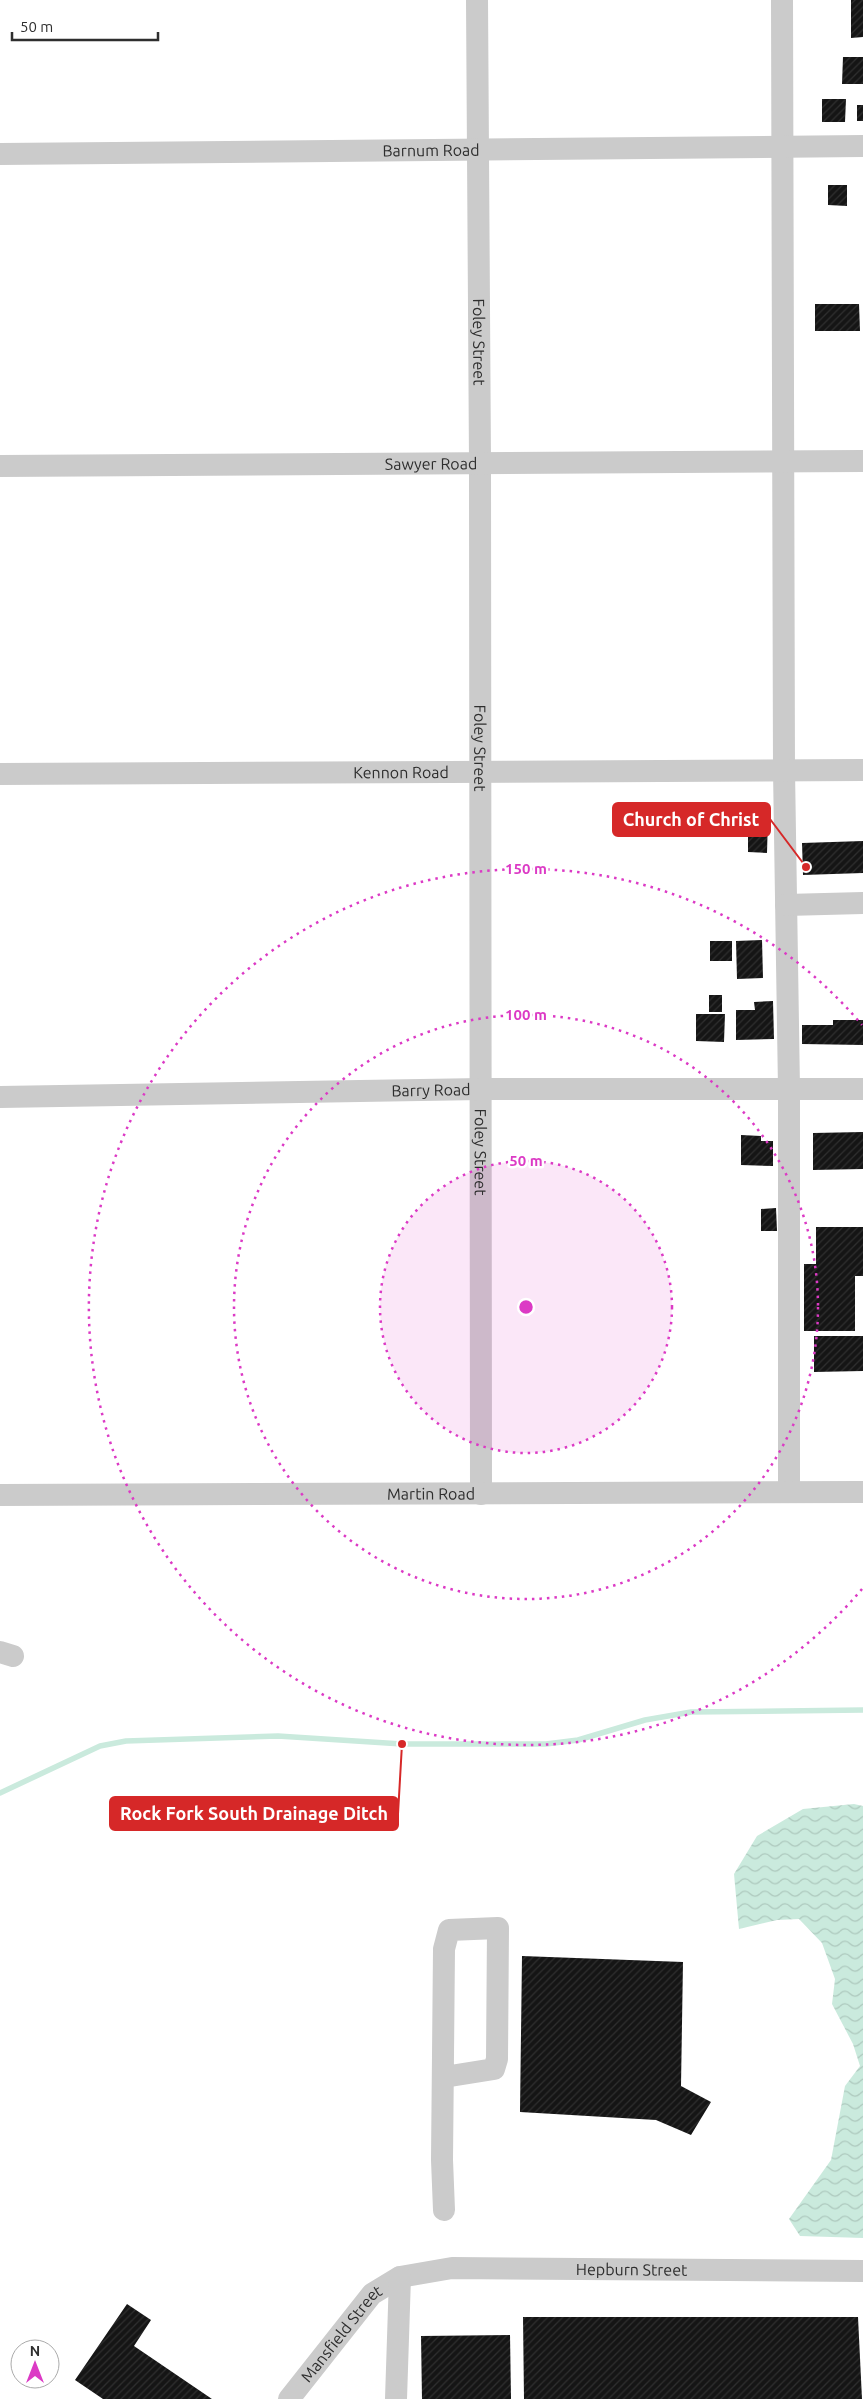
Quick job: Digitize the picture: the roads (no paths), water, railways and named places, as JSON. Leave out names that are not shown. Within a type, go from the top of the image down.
[{"type":"street","name":"Foley Street","points":[[478,0],[481,1494]]},
{"type":"street","points":[[782,0],[785,461],[784,770],[789,1090],[789,1491]]},
{"type":"street","name":"Barnum Road","points":[[0,154],[863,146]]},
{"type":"street","name":"Sawyer Road","points":[[0,466],[863,461]]},
{"type":"street","name":"Kennon Road","points":[[0,774],[863,770]]},
{"type":"street","points":[[786,905],[863,903]]},
{"type":"street","name":"Barry Road","points":[[0,1097],[481,1089],[863,1089]]},
{"type":"street","name":"Martin Road","points":[[0,1495],[863,1492]]},
{"type":"street","points":[[444,2077],[494,2070],[497,2059],[498,1928],[449,1930],[444,1949],[442,2160],[444,2210]]},
{"type":"street","name":"Hepburn Street","points":[[400,2277],[452,2268],[863,2270]]},
{"type":"street","points":[[396,2399],[400,2277]]},
{"type":"street","name":"Mansfield Street","points":[[295,2397],[372,2294],[400,2277]]},
{"type":"water","points":[[854,1804],[863,1806],[863,2238],[800,2236],[789,2219],[831,2160],[845,2086],[860,2066],[853,2044],[832,2004],[835,1979],[822,1943],[799,1919],[777,1920],[739,1929],[734,1874],[757,1836],[803,1809]]},
{"type":"waterway","points":[[0,1793],[100,1746],[126,1741],[278,1736],[402,1744],[546,1744],[578,1740],[645,1720],[691,1712],[863,1710]]},
{"type":"place","name":"Church of Christ","points":[[806,867]]},
{"type":"place","name":"Rock Fork South Drainage Ditch","points":[[402,1744]]}]
